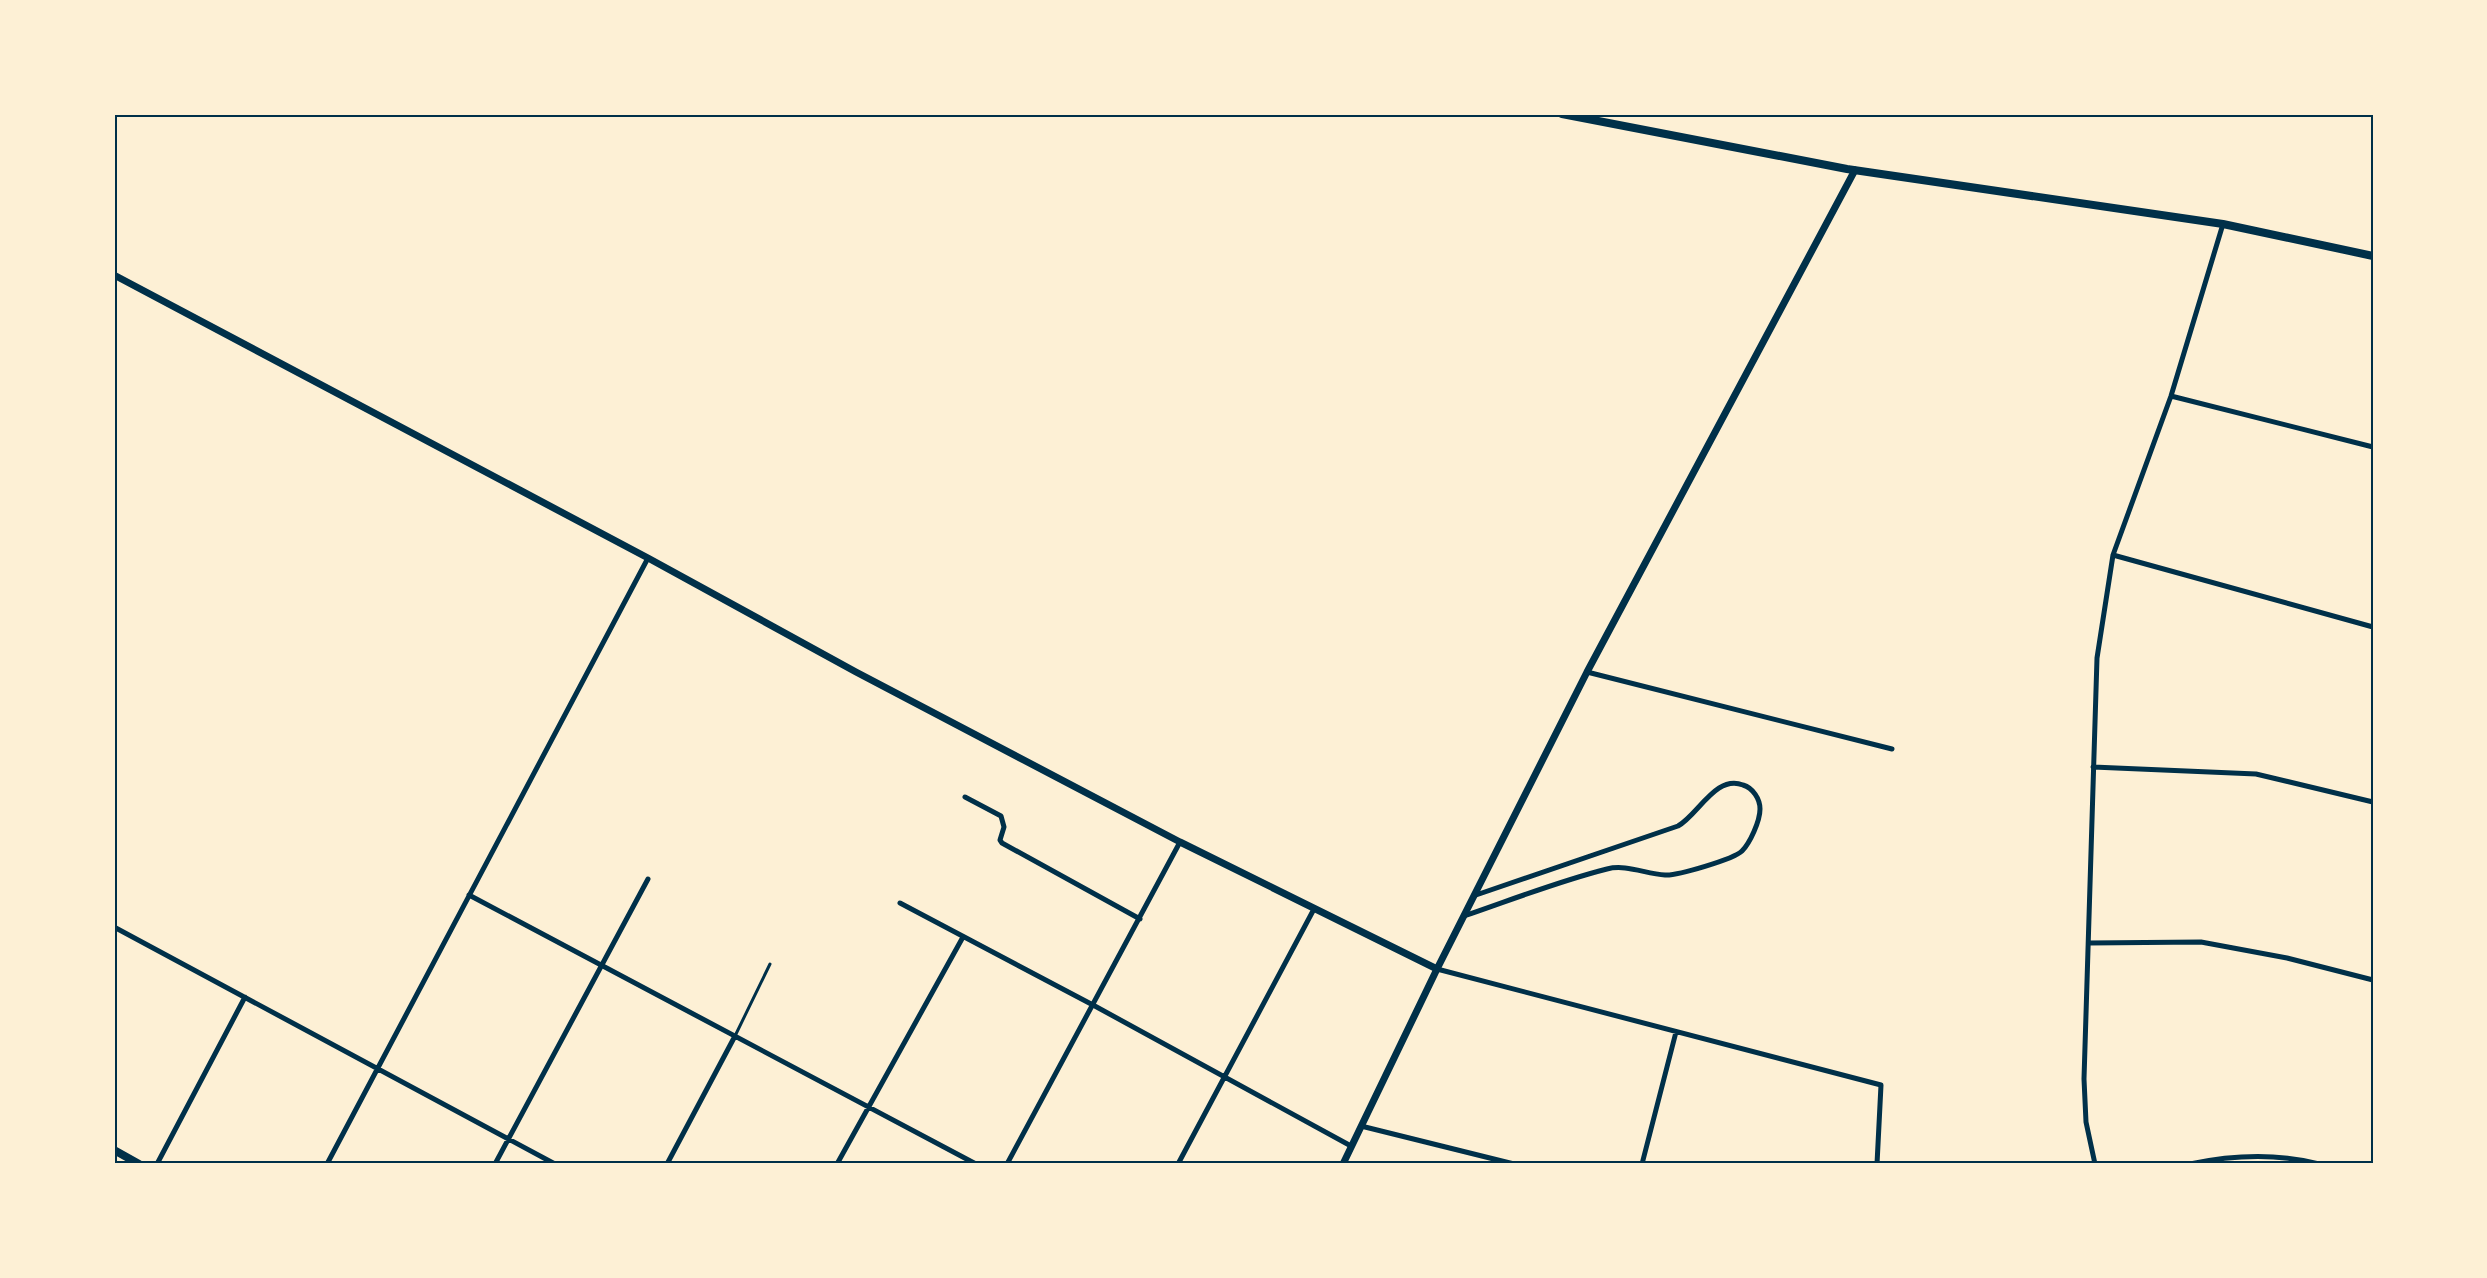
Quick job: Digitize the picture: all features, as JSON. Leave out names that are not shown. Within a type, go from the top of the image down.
[{"type":"main road","points":[[1562,114],[1855,170],[2223,224],[2373,256]]},
{"type":"main road","points":[[114,1150],[140,1164]]},
{"type":"street","points":[[1343,1164],[1437,969],[1587,672],[1855,170]]},
{"type":"street","points":[[2095,1164],[2086,1122],[2084,1079],[2097,658],[2113,555],[2171,396],[2223,224]]},
{"type":"street","points":[[114,275],[648,558],[856,672],[1180,842],[1437,969],[1881,1085],[1877,1164]]},
{"type":"street","points":[[2171,396],[2373,447]]},
{"type":"street","points":[[2113,555],[2373,627]]},
{"type":"street","points":[[327,1164],[648,558]]},
{"type":"street","points":[[1587,672],[1892,749]]},
{"type":"street","points":[[2093,767],[2256,774],[2373,802]]},
{"type":"street","points":[[1464,916],[1612,867],[1666,876],[1734,856],[1745,848],[1760,813],[1760,803],[1750,789],[1744,785],[1728,784],[1715,791],[1690,819],[1678,826],[1476,895]]},
{"type":"street","points":[[965,797],[1001,816],[1004,827],[1000,840],[1002,843],[1140,919]]},
{"type":"street","points":[[1007,1164],[1180,842]]},
{"type":"street","points":[[495,1164],[648,879]]},
{"type":"street","points":[[469,895],[976,1164]]},
{"type":"street","points":[[900,903],[1351,1146]]},
{"type":"street","points":[[1178,1164],[1314,909]]},
{"type":"street","points":[[114,927],[555,1164]]},
{"type":"street","points":[[837,1164],[963,937]]},
{"type":"street","points":[[2089,943],[2201,942],[2287,958],[2373,980]]},
{"type":"street","points":[[157,1164],[245,997]]},
{"type":"street","points":[[1642,1164],[1676,1032]]},
{"type":"street","points":[[667,1164],[735,1036]]},
{"type":"street","points":[[1361,1126],[1514,1164]]},
{"type":"street","points":[[2190,1164],[2256,1156],[2319,1164]]},
{"type":"lane","points":[[735,1036],[770,964]]}]
